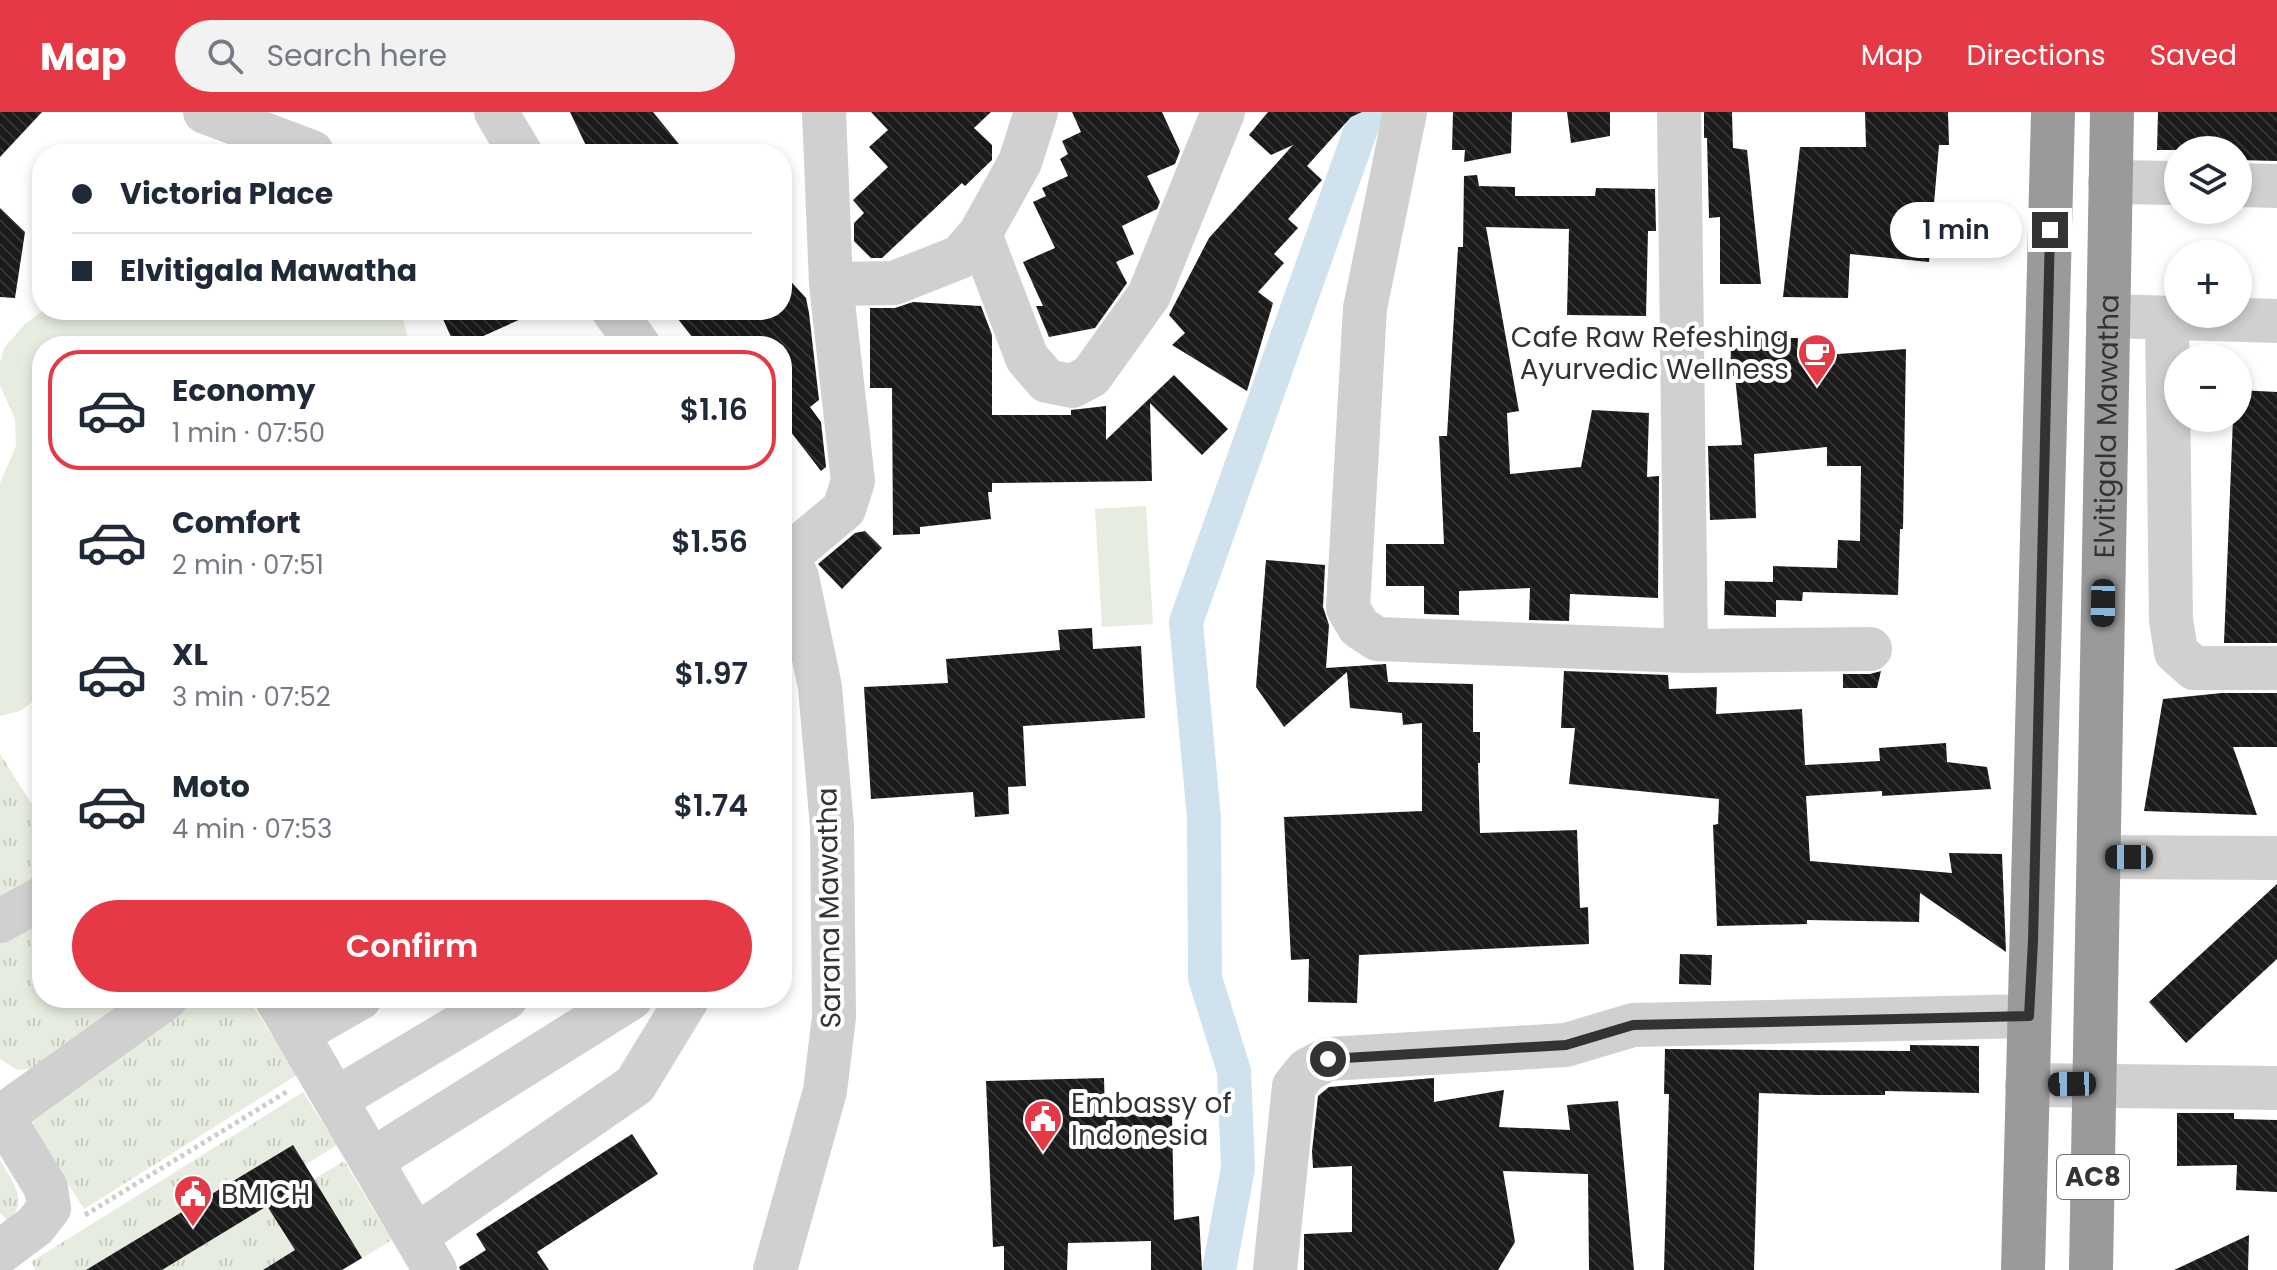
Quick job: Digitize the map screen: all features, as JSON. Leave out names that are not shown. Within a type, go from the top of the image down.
[{"type":"highway","name":"AC8","points":[[2023,1270],[2053,112]]},
{"type":"highway","name":"Elvitigala Mawatha","points":[[2091,1270],[2112,112]]},
{"type":"street","points":[[205,112],[291,144]]},
{"type":"street","points":[[496,112],[515,144]]},
{"type":"street","points":[[792,561],[844,509],[853,481],[831,284],[824,112]]},
{"type":"street","points":[[831,284],[894,283],[960,257],[980,234],[1020,162],[1036,112]]},
{"type":"street","points":[[980,234],[1027,358],[1047,381],[1072,386],[1091,376],[1149,295],[1223,112]]},
{"type":"street","points":[[1405,112],[1365,308],[1348,608],[1359,627],[1377,639],[1686,651],[1870,649]]},
{"type":"street","points":[[1679,112],[1686,651]]},
{"type":"street","points":[[2110,182],[2164,183]]},
{"type":"street","points":[[2252,185],[2277,186]]},
{"type":"street","points":[[2108,316],[2164,318]]},
{"type":"street","points":[[2252,320],[2277,321]]},
{"type":"street","points":[[2167,328],[2171,620],[2176,652],[2194,668],[2277,668]]},
{"type":"street","name":"Sarana Mawatha","points":[[775,1270],[825,1091],[834,1017],[832,827],[820,687],[792,584]]},
{"type":"street","points":[[2099,857],[2277,858]]},
{"type":"street","points":[[0,921],[32,903]]},
{"type":"street","points":[[0,1252],[35,1226],[49,1208],[46,1188],[1,1114],[152,1008]]},
{"type":"street","points":[[319,1008],[287,1016],[426,1253],[635,1085],[682,1008]]},
{"type":"street","points":[[328,1086],[486,1008]]},
{"type":"street","points":[[372,1160],[615,1008]]},
{"type":"street","points":[[1275,1270],[1294,1086],[1307,1070],[1328,1059],[1566,1045],[1633,1025],[2029,1016]]},
{"type":"street","points":[[2027,1085],[2277,1088]]},
{"type":"path","points":[[45,1214],[63,1220],[79,1218],[328,1086]]},
{"type":"green space","points":[[32,319],[404,320],[408,336],[32,336],[32,702],[20,711],[0,716],[0,483],[16,446],[15,419],[0,386],[0,363],[4,348]]},
{"type":"green space","points":[[1146,506],[1153,624],[1102,627],[1095,509]]},
{"type":"green space","points":[[0,754],[32,804],[32,887],[0,905]]},
{"type":"green space","points":[[32,922],[32,1008],[123,1008],[35,1068],[17,1070],[0,1059],[0,939]]},
{"type":"green space","points":[[175,1008],[254,1008],[297,1075],[84,1209],[33,1129],[32,1115],[40,1099]]},
{"type":"green space","points":[[303,1092],[337,1145],[305,1165],[86,1270],[36,1270],[31,1262]]},
{"type":"green space","points":[[0,1160],[14,1183],[18,1198],[18,1206],[8,1221],[0,1213]]},
{"type":"green space","points":[[344,1161],[392,1240],[362,1258],[314,1179]]},
{"type":"green space","points":[[267,1206],[295,1250],[263,1270],[162,1270]]},
{"type":"building","points":[[0,112],[42,112],[0,157]]},
{"type":"building","points":[[570,112],[653,112],[679,144],[585,144]]},
{"type":"building","points":[[871,112],[991,112],[974,128],[992,145],[992,160],[965,186],[962,183],[882,258],[871,258],[854,241],[854,223],[864,213],[853,200],[888,167],[869,147],[888,130]]},
{"type":"building","points":[[1072,112],[1162,112],[1180,151],[1175,164],[1147,176],[1160,202],[1157,209],[1122,226],[1134,254],[1116,262],[1127,283],[1095,328],[1049,337],[1036,306],[1043,306],[1023,262],[1055,248],[1033,202],[1046,196],[1042,188],[1068,176],[1060,159],[1068,154],[1062,141],[1081,132]]},
{"type":"building","points":[[1268,112],[1362,112],[1351,117],[1307,166],[1322,180],[1288,219],[1298,228],[1274,254],[1284,263],[1258,292],[1273,303],[1247,391],[1172,345],[1185,333],[1169,315],[1209,238],[1293,145],[1271,155],[1249,135]]},
{"type":"building","points":[[1453,112],[1512,112],[1511,153],[1464,162],[1465,150],[1452,150]]},
{"type":"building","points":[[1567,112],[1610,112],[1610,136],[1571,143]]},
{"type":"building","points":[[1704,112],[1732,112],[1733,148],[1747,150],[1761,284],[1720,284],[1720,217],[1709,218]]},
{"type":"building","points":[[1865,112],[1948,112],[1949,145],[1939,145],[1929,262],[1850,254],[1848,298],[1783,297],[1800,147],[1866,147]]},
{"type":"building","points":[[2158,112],[2277,112],[2277,161],[2252,160],[2252,136],[2164,136],[2164,150],[2157,150]]},
{"type":"building","points":[[1477,175],[1479,186],[1515,187],[1515,196],[1595,196],[1596,188],[1655,189],[1656,231],[1648,231],[1646,316],[1567,315],[1569,229],[1486,227],[1519,411],[1507,413],[1510,474],[1581,467],[1592,410],[1649,413],[1647,477],[1659,476],[1658,598],[1570,594],[1569,621],[1529,620],[1530,588],[1459,591],[1459,615],[1424,614],[1424,586],[1386,586],[1386,544],[1444,544],[1439,436],[1447,436],[1458,247],[1463,247],[1464,176]]},
{"type":"building","points":[[0,208],[25,232],[15,298],[0,297]]},
{"type":"building","points":[[792,283],[806,298],[809,313],[819,400],[810,407],[821,422],[826,467],[821,471],[792,433],[792,336],[691,336],[679,320],[792,320]]},
{"type":"building","points":[[913,302],[981,306],[992,335],[992,415],[1071,415],[1071,410],[1106,406],[1106,440],[1174,375],[1228,429],[1202,455],[1150,403],[1152,481],[992,483],[992,492],[988,492],[991,519],[920,527],[920,534],[893,535],[892,388],[870,388],[870,308],[895,308]]},
{"type":"building","points":[[443,320],[519,320],[483,336],[451,336]]},
{"type":"building","points":[[1754,338],[1798,338],[1797,357],[1906,349],[1903,529],[1900,529],[1898,595],[1803,592],[1802,601],[1776,600],[1776,617],[1724,615],[1725,581],[1773,582],[1773,566],[1837,568],[1838,540],[1860,541],[1861,466],[1827,466],[1827,447],[1754,454],[1756,518],[1710,520],[1708,446],[1742,445],[1735,376],[1730,376],[1731,348],[1754,348]]},
{"type":"building","points":[[2252,391],[2277,392],[2277,643],[2224,643],[2232,432],[2252,432]]},
{"type":"building","points":[[865,531],[882,548],[842,589],[818,564],[855,533]]},
{"type":"building","points":[[1266,560],[1325,565],[1323,607],[1329,625],[1326,668],[1386,664],[1388,682],[1473,684],[1473,732],[1480,732],[1480,833],[1577,830],[1580,908],[1588,907],[1589,944],[1359,955],[1357,1003],[1308,1002],[1309,959],[1291,960],[1284,817],[1422,811],[1422,723],[1403,725],[1402,713],[1350,708],[1347,672],[1284,727],[1256,687]]},
{"type":"building","points":[[1092,628],[1093,649],[1141,646],[1145,718],[1023,726],[1026,786],[1008,787],[1009,814],[975,817],[973,792],[871,799],[864,687],[948,683],[946,659],[1060,650],[1058,630]]},
{"type":"building","points":[[1564,671],[1668,675],[1669,689],[1717,687],[1716,714],[1802,709],[1805,765],[1880,761],[1879,748],[1946,743],[1947,762],[1987,767],[1991,789],[1882,796],[1882,791],[1806,796],[1810,861],[1952,873],[1949,853],[2002,854],[2006,952],[1920,893],[1919,922],[1807,920],[1807,924],[1717,926],[1713,825],[1718,824],[1719,799],[1569,784],[1575,728],[1561,728]]},
{"type":"building","points":[[1881,671],[1877,688],[1843,688],[1843,674]]},
{"type":"building","points":[[2222,693],[2277,693],[2277,747],[2233,747],[2257,815],[2144,811],[2163,699]]},
{"type":"building","points":[[2277,884],[2277,959],[2186,1043],[2149,1002]]},
{"type":"building","points":[[1680,954],[1712,955],[1711,985],[1679,984]]},
{"type":"building","points":[[1910,1045],[1979,1046],[1979,1093],[1759,1093],[1754,1270],[1664,1270],[1669,1094],[1664,1094],[1665,1049],[1910,1051]]},
{"type":"building","points":[[1104,1078],[1105,1115],[1172,1114],[1174,1220],[1199,1216],[1202,1270],[1151,1270],[1151,1241],[1068,1243],[1067,1270],[1004,1270],[1004,1246],[993,1247],[986,1081]]},
{"type":"building","points":[[1434,1078],[1434,1102],[1504,1090],[1499,1127],[1570,1130],[1567,1105],[1618,1101],[1634,1270],[1589,1270],[1588,1174],[1503,1171],[1515,1242],[1498,1270],[1304,1270],[1304,1234],[1352,1232],[1352,1166],[1313,1168],[1318,1096],[1329,1087]]},
{"type":"building","points":[[2177,1113],[2234,1113],[2234,1119],[2277,1120],[2277,1192],[2236,1190],[2237,1165],[2177,1166]]},
{"type":"building","points":[[632,1134],[658,1174],[537,1252],[549,1270],[460,1270],[459,1267],[486,1250],[476,1234]]},
{"type":"building","name":"BMICH","points":[[293,1145],[362,1258],[342,1270],[263,1270],[295,1250],[267,1206],[162,1270],[86,1270]]},
{"type":"building","points":[[2249,1235],[2248,1270],[2174,1270]]},
{"type":"waterway","points":[[1219,1270],[1238,1168],[1234,1071],[1205,978],[1204,818],[1186,622],[1367,112]]},
{"type":"place","name":"Cafe Raw Refeshing Ayurvedic Wellness","points":[[1817,387]]},
{"type":"place","name":"Embassy of Indonesia","points":[[1043,1153]]},
{"type":"place","name":"BMICH","points":[[193,1228]]},
{"type":"route","points":[[1328,1059],[1566,1045],[1633,1025],[2029,1016],[2050,230]]}]
